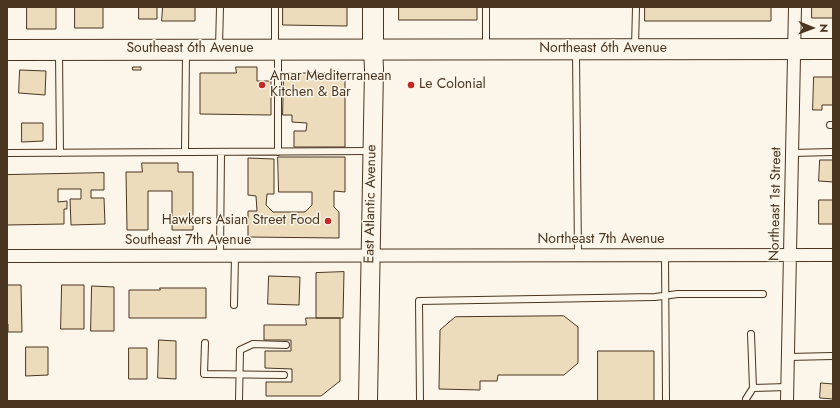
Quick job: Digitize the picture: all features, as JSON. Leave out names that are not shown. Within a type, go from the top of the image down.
[{"type":"main road","name":"East Atlantic Avenue","points":[[368,401],[374,69],[373,7]]},
{"type":"main road","name":"Southeast 6th Avenue","points":[[7,50],[373,49]]},
{"type":"main road","name":"Northeast 6th Avenue","points":[[373,49],[833,49]]},
{"type":"street","name":"Northeast 1st Street","points":[[787,401],[795,7]]},
{"type":"street","name":"Northeast 7th Avenue","points":[[370,255],[833,255]]},
{"type":"street","name":"Southeast 7th Avenue","points":[[7,256],[370,255]]},
{"type":"lane","points":[[219,49],[220,7]]},
{"type":"lane","points":[[275,7],[278,152]]},
{"type":"lane","points":[[486,7],[486,49]]},
{"type":"lane","points":[[635,49],[636,7]]},
{"type":"lane","points":[[185,152],[186,49]]},
{"type":"lane","points":[[576,49],[578,255]]},
{"type":"lane","points":[[59,50],[60,153]]},
{"type":"lane","points":[[7,153],[372,151]]},
{"type":"lane","points":[[220,256],[221,152]]},
{"type":"lane","points":[[792,153],[833,152]]},
{"type":"lane","points":[[665,255],[666,401]]},
{"type":"lane","points":[[234,305],[235,256]]},
{"type":"lane","points":[[420,401],[419,300],[655,297],[678,294],[763,294]]},
{"type":"lane","points":[[746,401],[753,388],[751,334]]},
{"type":"lane","points":[[205,343],[204,374],[284,375]]},
{"type":"lane","points":[[239,401],[240,350],[253,344],[286,345]]},
{"type":"lane","points":[[788,357],[833,356]]},
{"type":"lane","points":[[753,388],[787,386]]},
{"type":"building","points":[[27,7],[56,7],[56,29],[27,29]]},
{"type":"building","points":[[75,7],[103,7],[103,28],[75,28]]},
{"type":"building","points":[[139,7],[157,7],[157,19],[139,19]]},
{"type":"building","points":[[163,7],[195,7],[195,21],[162,21]]},
{"type":"building","points":[[283,7],[347,7],[347,26],[283,25]]},
{"type":"building","points":[[399,7],[477,7],[477,20],[399,20]]},
{"type":"building","points":[[645,7],[771,7],[771,21],[645,21]]},
{"type":"building","points":[[812,7],[833,7],[833,18],[812,18]]},
{"type":"building","points":[[133,67],[141,67],[141,70],[133,70]]},
{"type":"building","points":[[236,67],[257,67],[257,81],[271,81],[271,115],[200,114],[200,73],[236,73]]},
{"type":"building","points":[[20,70],[46,71],[45,95],[19,93]]},
{"type":"building","points":[[284,73],[345,73],[345,147],[294,147],[294,131],[306,131],[307,123],[292,122],[292,115],[283,115]]},
{"type":"building","points":[[814,77],[833,77],[833,105],[822,105],[822,110],[813,110]]},
{"type":"building","points":[[22,123],[43,123],[43,141],[22,142]]},
{"type":"building","points":[[278,157],[345,157],[345,192],[334,191],[334,207],[339,212],[339,238],[248,237],[248,211],[257,211],[256,196],[248,195],[248,158],[274,159],[274,194],[267,194],[266,205],[273,212],[305,212],[312,205],[312,192],[279,192]]},
{"type":"building","points":[[820,160],[833,160],[833,182],[819,181]]},
{"type":"building","points":[[142,163],[178,163],[178,172],[193,172],[193,230],[172,230],[172,191],[148,191],[148,230],[127,230],[126,172],[142,172]]},
{"type":"building","points":[[104,173],[104,190],[91,190],[91,198],[104,198],[105,224],[71,225],[70,199],[81,199],[81,189],[58,189],[58,202],[67,201],[67,209],[64,209],[64,224],[7,225],[7,175]]},
{"type":"building","points":[[819,200],[833,200],[833,224],[819,224]]},
{"type":"building","points":[[344,272],[343,318],[316,318],[316,273]]},
{"type":"building","points":[[269,276],[300,277],[299,305],[268,304]]},
{"type":"building","points":[[7,285],[21,285],[22,332],[8,332]]},
{"type":"building","points":[[62,285],[84,285],[84,329],[61,329]]},
{"type":"building","points":[[92,286],[114,287],[114,331],[91,331]]},
{"type":"building","points":[[160,288],[206,288],[206,318],[129,318],[129,290],[160,290]]},
{"type":"building","points":[[564,316],[578,327],[578,363],[564,375],[498,375],[497,381],[480,381],[480,390],[439,389],[440,330],[455,317]]},
{"type":"building","points":[[306,318],[340,318],[340,381],[321,396],[266,396],[266,382],[292,382],[292,369],[265,368],[265,351],[291,351],[291,340],[264,340],[264,325],[306,325]]},
{"type":"building","points":[[159,340],[176,341],[176,379],[158,378]]},
{"type":"building","points":[[26,347],[48,347],[48,375],[26,376]]},
{"type":"building","points":[[129,348],[147,348],[147,379],[129,379]]},
{"type":"building","points":[[598,351],[654,351],[654,401],[598,401]]},
{"type":"building","points":[[821,383],[833,384],[833,399],[820,398]]},
{"type":"place","name":"Amar Mediterranean Kitchen & Bar","points":[[262,85]]},
{"type":"place","name":"Le Colonial","points":[[411,85]]},
{"type":"place","name":"Hawkers Asian Street Food","points":[[328,221]]}]
